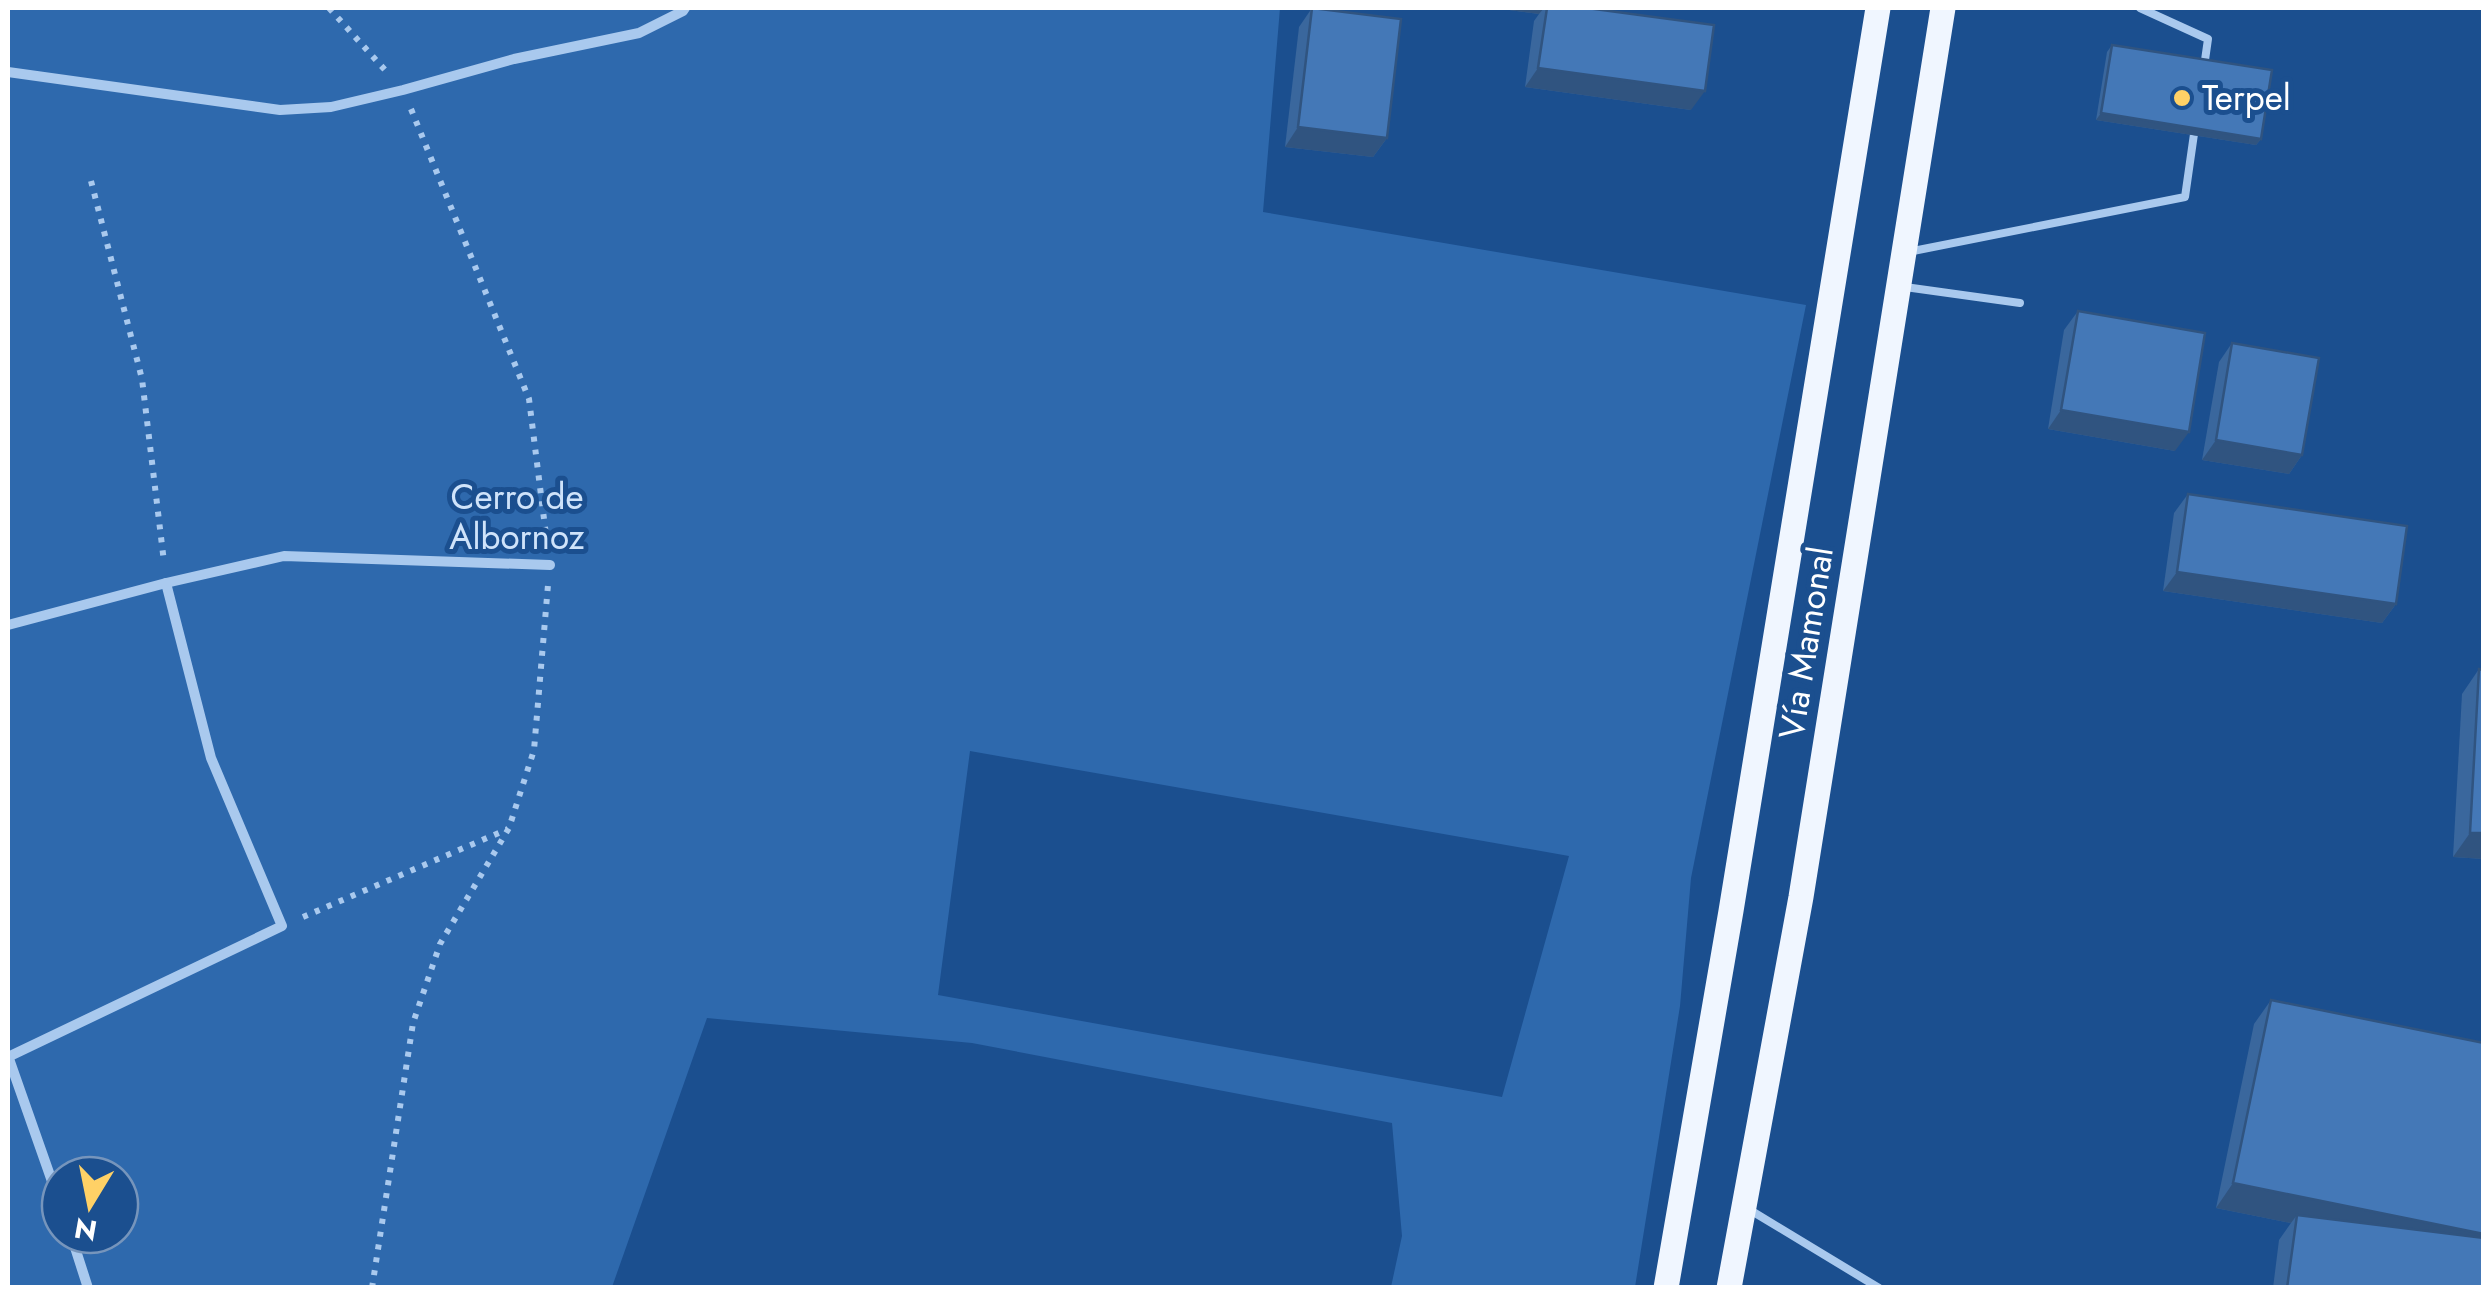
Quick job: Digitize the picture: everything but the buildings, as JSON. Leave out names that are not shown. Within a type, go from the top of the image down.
[{"type":"main road","name":"Vía Mamonal","points":[[1666,1288],[1878,8]]},
{"type":"main road","name":"Vía Mamonal","points":[[1729,1288],[1801,897],[1942,8]]},
{"type":"street","points":[[8,72],[280,110],[331,107],[514,59],[639,34],[684,8]]},
{"type":"street","points":[[8,624],[284,556],[550,565]]},
{"type":"street","points":[[43,1155],[8,1056],[282,926],[212,758],[166,582]]},
{"type":"street","points":[[77,1255],[88,1288]]},
{"type":"lane","points":[[2140,8],[2208,39],[2204,67]]},
{"type":"lane","points":[[1904,252],[2186,197],[2194,134]]},
{"type":"lane","points":[[1898,286],[2020,303]]},
{"type":"lane","points":[[1744,1206],[1874,1286]]},
{"type":"path","points":[[329,8],[403,90],[529,399],[550,565],[534,750],[509,828],[440,944],[413,1022],[372,1288]]},
{"type":"path","points":[[91,181],[142,379],[166,582]]},
{"type":"path","points":[[282,926],[509,828]]},
{"type":"green space","name":"Cerro de Albornoz","points":[[8,8],[1280,8],[1263,212],[1806,305],[1691,878],[1680,1006],[1635,1287],[1391,1287],[1402,1236],[1392,1123],[972,1043],[707,1018],[612,1287],[8,1288]],"holes":[[[970,751],[1569,856],[1502,1097],[938,995]]]},
{"type":"place","name":"Terpel","points":[[2182,98]]}]
